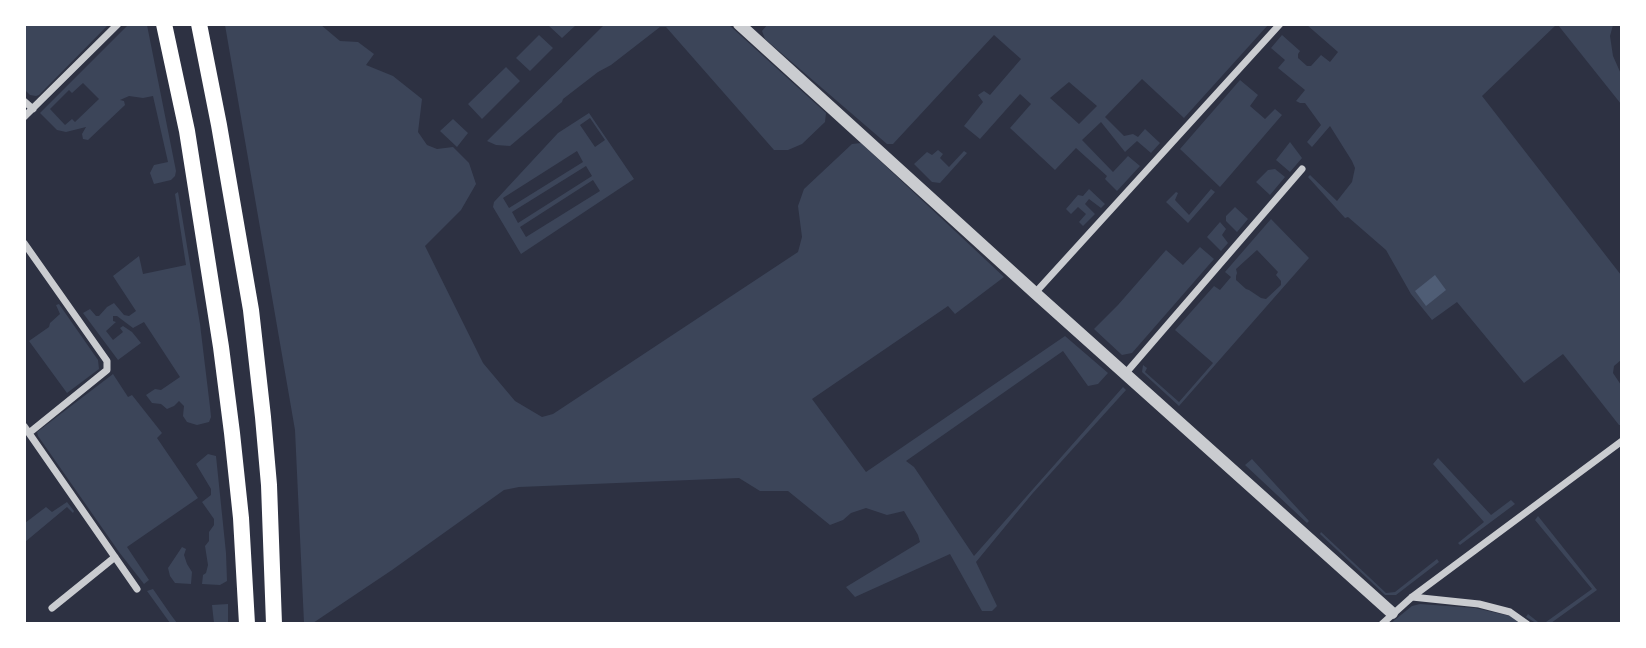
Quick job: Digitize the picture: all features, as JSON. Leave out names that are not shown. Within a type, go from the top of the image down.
[{"type":"highway","points":[[164,24],[187,131],[221,347],[241,519],[247,624]]},
{"type":"highway","points":[[199,24],[251,310],[269,485],[274,624]]},
{"type":"street","points":[[24,117],[118,24]]},
{"type":"street","points":[[739,24],[1392,613]]},
{"type":"street","points":[[1035,293],[1280,24]]},
{"type":"street","points":[[24,101],[33,109]]},
{"type":"street","points":[[1125,374],[1303,169]]},
{"type":"street","points":[[24,243],[107,361],[107,370],[27,429],[137,589]]},
{"type":"street","points":[[1382,624],[1412,597],[1622,441]]},
{"type":"street","points":[[52,608],[115,557]]},
{"type":"street","points":[[1412,597],[1479,604],[1510,612],[1527,624]]},
{"type":"shaded area","points":[[25,24],[108,25],[36,96],[25,90]]},
{"type":"shaded area","points":[[550,24],[576,25],[562,38]]},
{"type":"shaded area","points":[[605,24],[729,25],[826,113],[825,122],[802,144],[788,150],[774,150],[666,27],[660,27],[563,99],[510,146],[487,141]]},
{"type":"shaded area","points":[[768,24],[1268,24],[1184,118],[1142,79],[1105,117],[1124,136],[1133,134],[1138,137],[1145,129],[1160,143],[1151,153],[1137,141],[1125,152],[1101,122],[1082,140],[1113,172],[1128,156],[1140,166],[1117,191],[1105,179],[1107,176],[1076,148],[1055,170],[1010,128],[1031,104],[1020,94],[980,139],[964,126],[983,102],[978,95],[984,91],[990,95],[1021,59],[994,35],[893,144],[887,144],[765,39],[762,31]],"holes":[[[1069,82],[1097,106],[1079,124],[1050,98]]]},
{"type":"shaded area","points":[[128,25],[147,25],[175,176],[171,180],[154,184],[150,173],[154,165],[168,162],[153,96],[129,96],[120,100],[124,101],[125,105],[88,140],[83,139],[82,134],[86,127],[66,132],[57,130],[40,113]],"holes":[[[83,83],[99,99],[75,122],[72,119],[65,125],[50,109],[69,90],[72,93]]]},
{"type":"shaded area","points":[[225,25],[321,25],[340,41],[358,42],[374,54],[366,65],[393,76],[422,99],[418,132],[427,145],[437,149],[453,147],[469,163],[476,184],[461,210],[425,246],[483,363],[515,401],[542,417],[553,414],[798,252],[802,237],[798,206],[804,189],[852,144],[861,143],[1004,277],[955,314],[948,306],[812,399],[866,472],[1065,336],[1108,373],[1098,384],[1088,386],[1063,351],[906,461],[914,467],[974,556],[1123,387],[1126,390],[1032,494],[976,562],[997,606],[992,611],[982,611],[950,554],[855,597],[846,587],[920,542],[904,511],[887,515],[866,508],[830,525],[788,491],[760,491],[739,478],[519,487],[504,490],[313,623],[304,623],[295,430]]},
{"type":"shaded area","points":[[1307,25],[1556,25],[1482,96],[1621,275],[1621,360],[1614,366],[1613,373],[1621,385],[1621,425],[1563,354],[1524,383],[1457,302],[1432,320],[1411,294],[1386,250],[1348,217],[1345,218],[1308,177],[1310,175],[1337,201],[1352,182],[1355,168],[1330,126],[1312,147],[1307,142],[1321,125],[1305,103],[1296,101],[1305,90],[1278,68],[1285,60],[1271,48],[1282,35],[1300,51],[1298,58],[1307,66],[1311,66],[1321,55],[1330,62],[1338,52]]},
{"type":"shaded area","points":[[1558,25],[1613,25],[1610,36],[1613,56],[1621,74],[1621,104]]},
{"type":"shaded area","points":[[539,35],[553,48],[530,71],[516,58]]},
{"type":"shaded area","points":[[506,67],[520,81],[482,119],[468,104]]},
{"type":"shaded area","points":[[1240,80],[1258,95],[1250,106],[1265,119],[1275,109],[1282,115],[1220,187],[1180,149]]},
{"type":"shaded area","points":[[589,113],[634,179],[521,254],[493,207],[494,202],[558,133]],"holes":[[[590,118],[605,140],[595,147],[580,125]],[[577,151],[583,162],[509,208],[503,198]],[[586,166],[592,176],[518,223],[512,212]],[[593,180],[600,191],[526,237],[520,227]]]},
{"type":"shaded area","points":[[453,119],[468,133],[457,147],[440,131]]},
{"type":"shaded area","points":[[1290,142],[1302,158],[1290,172],[1276,160]]},
{"type":"shaded area","points":[[938,150],[943,154],[940,158],[949,167],[964,151],[967,153],[940,183],[932,182],[914,164],[927,152],[932,155]]},
{"type":"shaded area","points":[[1275,169],[1285,177],[1270,195],[1256,182],[1268,170]]},
{"type":"shaded area","points":[[1089,189],[1105,204],[1101,208],[1089,199],[1085,204],[1095,214],[1083,226],[1079,222],[1086,214],[1078,207],[1071,214],[1066,209],[1078,195],[1083,196]]},
{"type":"shaded area","points":[[1211,189],[1215,192],[1188,223],[1166,202],[1178,193],[1175,200],[1189,215]]},
{"type":"shaded area","points":[[178,192],[200,324],[211,417],[209,422],[197,425],[187,422],[183,416],[184,406],[179,401],[167,409],[161,404],[152,403],[146,395],[155,389],[161,390],[180,377],[144,322],[133,328],[113,316],[113,321],[116,322],[106,331],[113,340],[123,332],[120,328],[123,326],[141,343],[118,360],[83,313],[90,309],[99,316],[114,303],[124,315],[129,316],[136,311],[113,276],[139,256],[143,274],[186,265],[175,194]]},
{"type":"shaded area","points":[[1235,207],[1248,219],[1237,232],[1226,221],[1226,216]]},
{"type":"shaded area","points":[[1271,219],[1309,258],[1179,406],[1142,372],[1143,365],[1147,368],[1145,372],[1179,402],[1213,363],[1175,330],[1214,286],[1220,290],[1231,277],[1225,272]],"holes":[[[1257,250],[1278,272],[1276,275],[1281,285],[1266,299],[1246,289],[1236,280],[1236,269]]]},
{"type":"shaded area","points":[[1220,222],[1226,229],[1222,235],[1228,243],[1221,251],[1207,237]]},
{"type":"shaded area","points":[[1200,247],[1214,259],[1132,353],[1122,355],[1094,329],[1166,250],[1183,265]]},
{"type":"shaded area","points":[[1435,275],[1446,290],[1426,306],[1415,291]]},
{"type":"shaded area","points":[[59,304],[98,360],[99,369],[67,393],[29,341],[49,327],[60,314],[56,305]]},
{"type":"shaded area","points":[[113,374],[128,397],[132,395],[162,433],[157,438],[198,498],[127,547],[149,580],[144,584],[37,432]]},
{"type":"shaded area","points":[[208,454],[216,456],[226,553],[227,581],[220,585],[202,584],[208,565],[205,546],[209,541],[214,519],[202,502],[211,495],[211,489],[196,464]]},
{"type":"shaded area","points":[[1438,458],[1491,515],[1511,500],[1515,504],[1460,545],[1458,543],[1484,522],[1433,464]]},
{"type":"shaded area","points":[[1252,459],[1309,521],[1307,523],[1245,465]]},
{"type":"shaded area","points":[[67,502],[73,513],[67,507],[25,542],[25,523],[46,507],[52,512]]},
{"type":"shaded area","points":[[1538,516],[1597,590],[1551,623],[1536,623],[1526,617],[1528,614],[1538,622],[1546,622],[1592,589],[1535,520]]},
{"type":"shaded area","points":[[1321,532],[1386,593],[1395,592],[1437,559],[1439,562],[1396,595],[1385,595],[1320,534]]},
{"type":"shaded area","points":[[182,547],[186,549],[184,555],[192,572],[191,584],[175,583],[168,568]]},
{"type":"shaded area","points":[[153,589],[177,623],[170,623],[147,591]]},
{"type":"shaded area","points":[[228,604],[228,623],[214,623],[212,605]]},
{"type":"shaded area","points":[[1420,604],[1475,608],[1510,616],[1520,623],[1391,623],[1412,606]]}]
